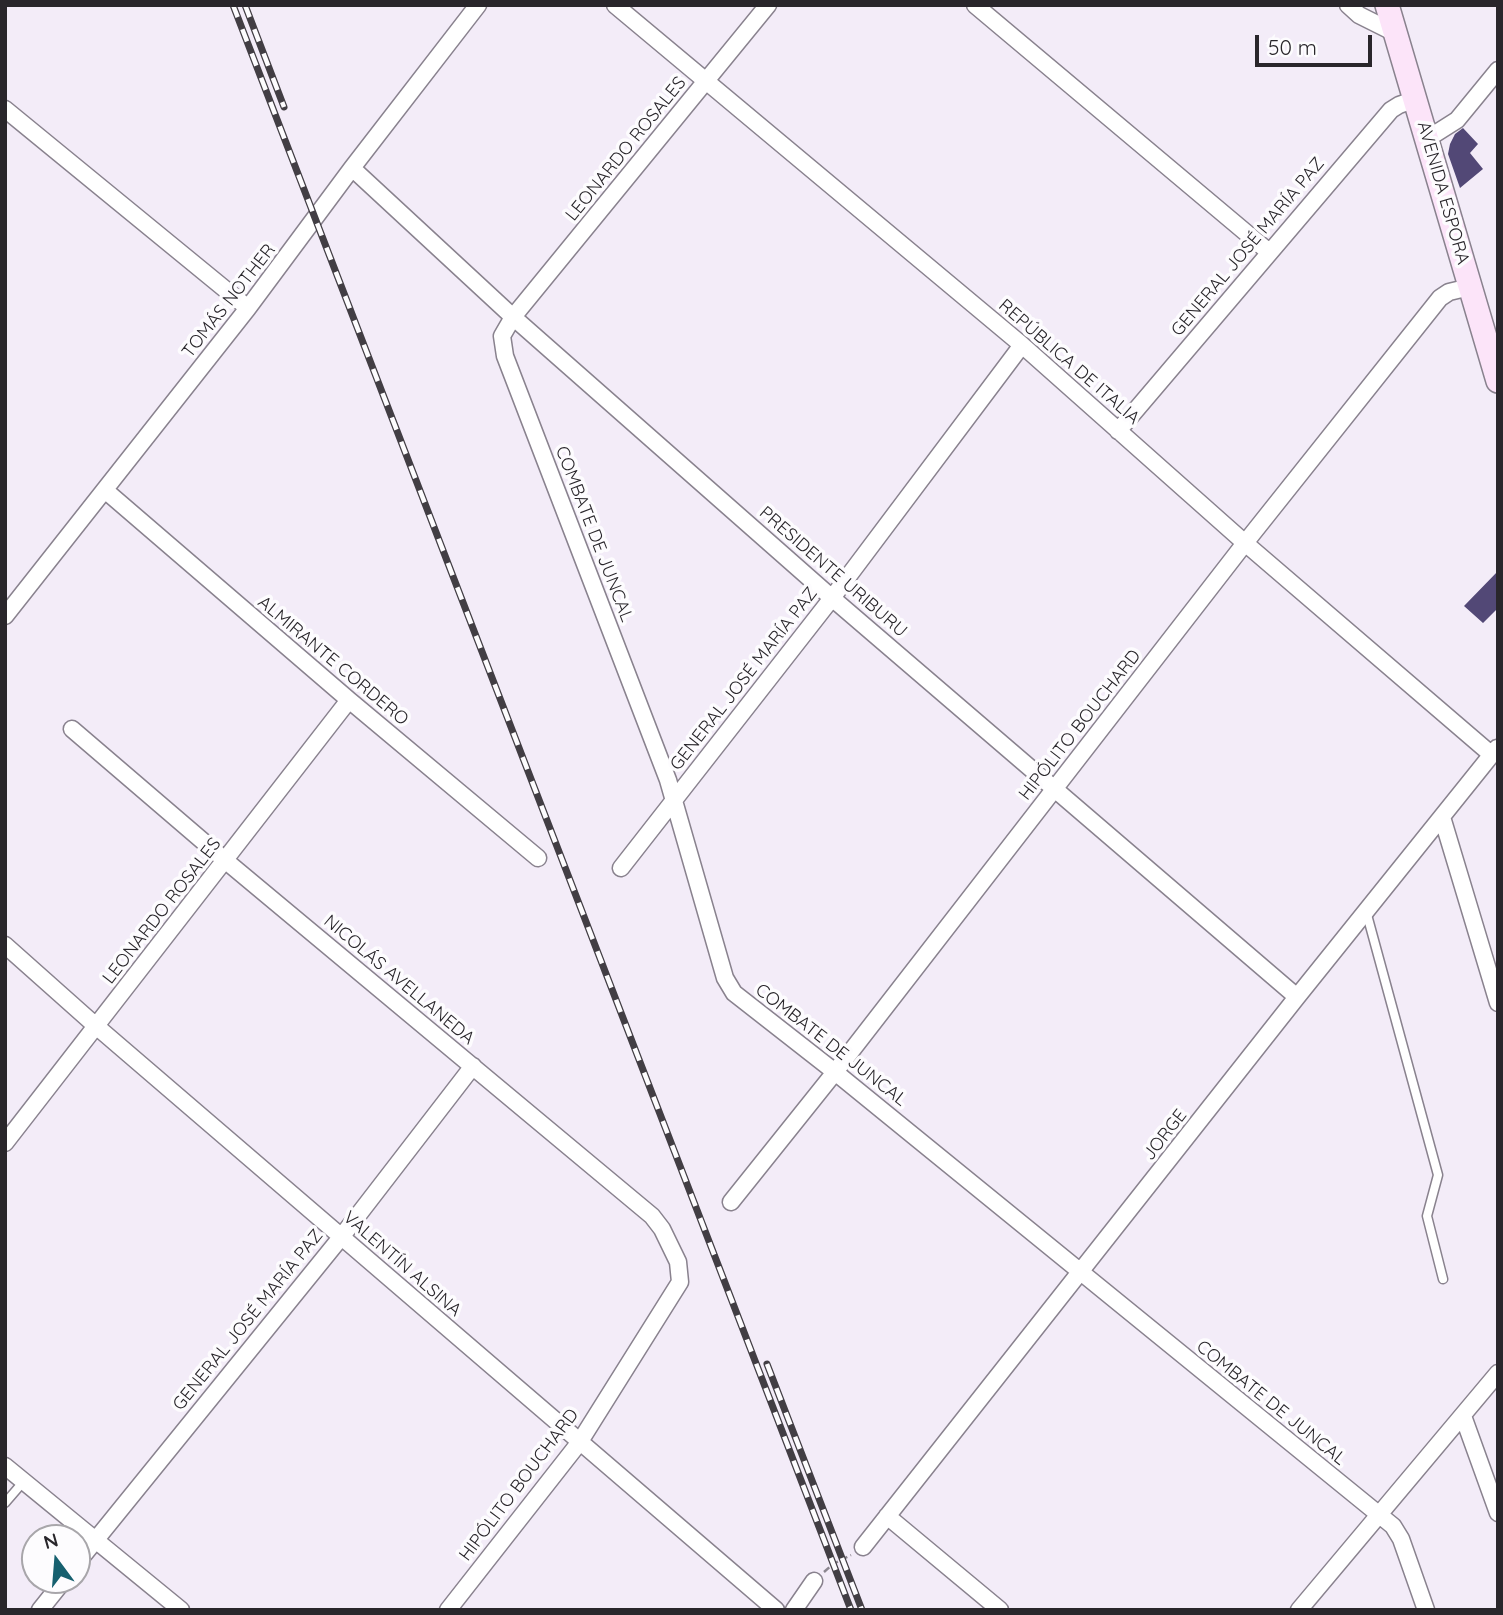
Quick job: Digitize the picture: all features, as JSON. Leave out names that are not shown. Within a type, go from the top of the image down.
[{"type":"main road","name":"AVENIDA ESPORA","points":[[1387,5],[1498,381]]},
{"type":"street","name":"TOMÁS NOTHER","points":[[5,617],[248,308],[478,5]]},
{"type":"street","name":"REPÚBLICA DE ITALIA","points":[[615,5],[1022,345],[1245,543],[1495,751]]},
{"type":"street","name":"LEONARDO ROSALES","points":[[513,317],[768,5]]},
{"type":"street","points":[[975,5],[1269,252]]},
{"type":"street","points":[[1348,5],[1359,15],[1395,33]]},
{"type":"street","points":[[1427,139],[1457,120],[1498,70]]},
{"type":"street","name":"GENERAL JOSÉ MARÍA PAZ","points":[[1118,431],[1391,110],[1416,99]]},
{"type":"street","points":[[5,109],[248,308]]},
{"type":"street","name":"PRESIDENTE URIBURU","points":[[352,168],[513,317],[832,598],[1297,997]]},
{"type":"street","name":"HIPÓLITO BOUCHARD","points":[[731,1202],[1245,543],[1440,298],[1449,292],[1470,286]]},
{"type":"street","name":"COMBATE DE JUNCAL","points":[[513,317],[502,336],[502,347],[668,779],[729,986],[734,993],[1393,1526],[1401,1539],[1426,1610]]},
{"type":"street","name":"GENERAL JOSÉ MARÍA PAZ","points":[[621,867],[832,598],[1022,345]]},
{"type":"street","name":"ALMIRANTE CORDERO","points":[[106,491],[349,701],[538,858]]},
{"type":"street","name":"LEONARDO ROSALES","points":[[5,1143],[349,701]]},
{"type":"street","name":"NICOLÁS AVELLANEDA","points":[[72,729],[652,1216],[662,1229],[678,1262],[680,1274]]},
{"type":"street","name":"JORGE","points":[[863,1547],[1297,997],[1495,751]]},
{"type":"street","points":[[1442,817],[1498,1003]]},
{"type":"street","name":"VALENTÍN ALSINA","points":[[5,945],[579,1443],[776,1610]]},
{"type":"street","name":"GENERAL JOSÉ MARÍA PAZ","points":[[91,1545],[342,1236],[472,1066]]},
{"type":"street","name":"HIPÓLITO BOUCHARD","points":[[448,1610],[579,1443],[680,1282],[680,1274]]},
{"type":"street","points":[[1299,1610],[1498,1373]]},
{"type":"street","points":[[1463,1416],[1498,1513]]},
{"type":"street","points":[[5,1465],[181,1610]]},
{"type":"street","points":[[887,1517],[1000,1610]]},
{"type":"street","points":[[794,1610],[814,1581]]},
{"type":"street","points":[[40,1610],[53,1594]]},
{"type":"lane","points":[[1366,911],[1438,1175],[1427,1216],[1443,1279]]},
{"type":"lane","points":[[5,1503],[24,1481]]},
{"type":"path","points":[[814,1581],[833,1564],[863,1547]]},
{"type":"building","points":[[1463,128],[1478,144],[1470,153],[1483,169],[1460,188],[1448,154],[1455,134]]},
{"type":"building","points":[[1498,571],[1498,608],[1483,623],[1464,606]]},
{"type":"railway","points":[[233,5],[851,1610]]},
{"type":"railway","points":[[245,5],[284,107]]},
{"type":"railway","points":[[767,1364],[862,1610]]}]
